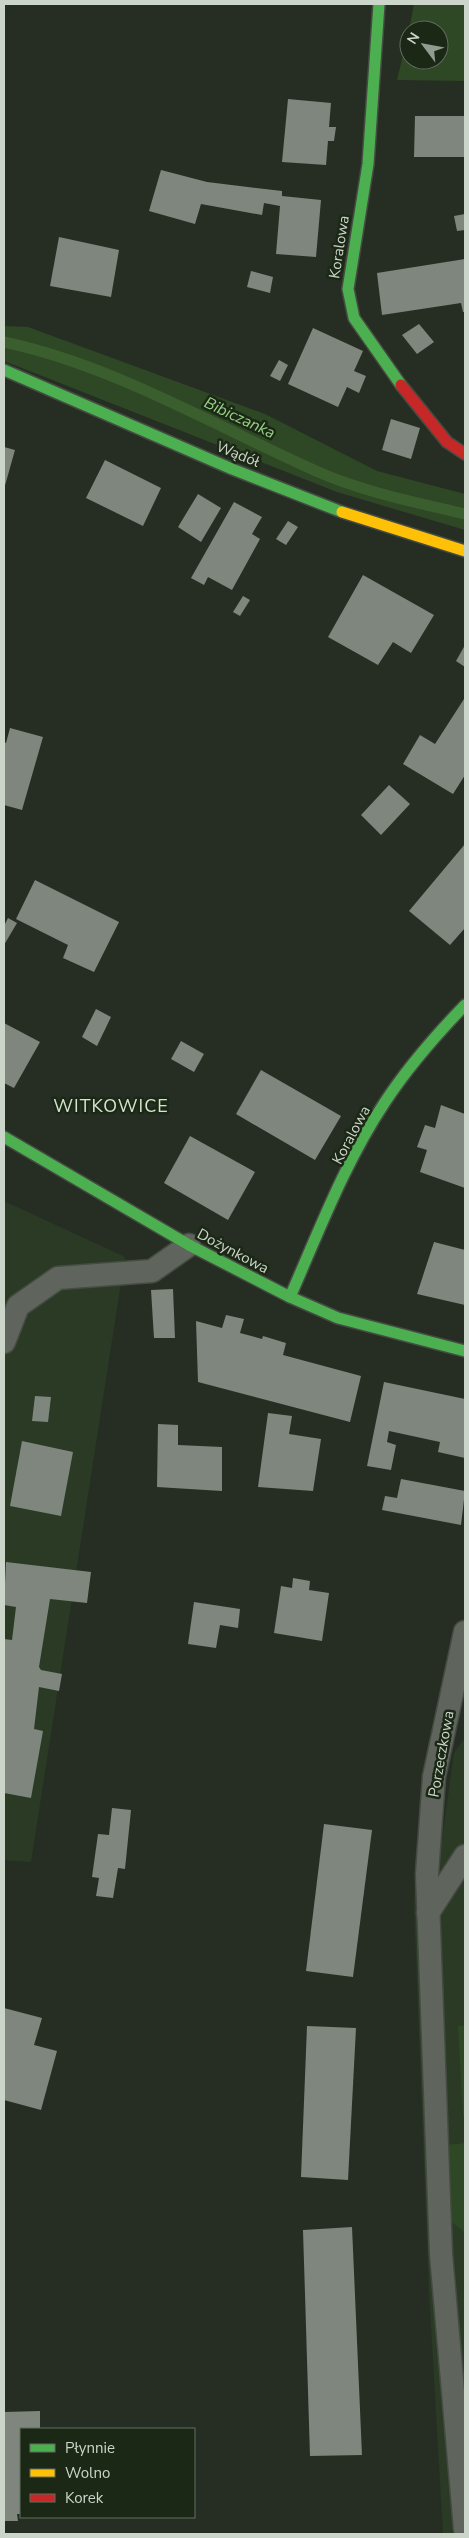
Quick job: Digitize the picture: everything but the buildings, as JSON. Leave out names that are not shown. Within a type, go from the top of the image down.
[{"type":"street","name":"Koralowa","points":[[379,4],[368,164],[348,289],[354,318],[414,404],[447,442],[465,454]]},
{"type":"street","name":"Wądół","points":[[4,370],[309,499],[465,551]]},
{"type":"street","name":"Koralowa","points":[[290,1297],[365,1136],[402,1078],[441,1030],[465,1005]]},
{"type":"street","name":"Dożynkowa","points":[[4,1137],[189,1245],[290,1297],[338,1318],[465,1350]]},
{"type":"lane","points":[[4,1342],[18,1306],[58,1278],[152,1271],[189,1245]]},
{"type":"lane","name":"Porzeczkowa","points":[[465,1632],[457,1706],[434,1776],[428,1847],[428,1913],[441,2254],[465,2529]]},
{"type":"lane","points":[[428,1913],[465,1856]]},
{"type":"shaded area","points":[[414,4],[465,4],[465,81],[397,80],[399,70],[449,70],[449,20],[411,20]]},
{"type":"shaded area","points":[[4,326],[28,327],[265,414],[377,471],[465,494],[465,530],[337,492],[4,361]]},
{"type":"shaded area","points":[[4,1201],[125,1257],[31,1862],[4,1860]]},
{"type":"shaded area","points":[[465,1738],[465,2534],[443,2534],[429,2291],[414,1906],[416,1847],[441,1847],[454,1753]]},
{"type":"shaded area","points":[[458,2026],[465,2026],[465,2116],[463,2116]]},
{"type":"shaded area","points":[[465,2143],[465,2233],[451,2221],[446,2145]]},
{"type":"waterway","name":"Bibiczanka","points":[[4,342],[45,352],[124,381],[316,471],[352,485],[465,514]]},
{"type":"traffic: fast","points":[[379,4],[368,164],[348,289],[354,318],[401,385]]},
{"type":"traffic: fast","points":[[4,370],[232,469],[342,512]]},
{"type":"traffic: fast","points":[[290,1297],[333,1197],[357,1148],[394,1089],[433,1040],[465,1005]]},
{"type":"traffic: fast","points":[[4,1137],[189,1245],[290,1297],[338,1318],[465,1351]]},
{"type":"traffic: slow","points":[[342,512],[465,551]]},
{"type":"traffic: jam","points":[[401,385],[447,442],[465,454]]},
{"type":"district","name":"WITKOWICE","points":[[111,1106]]}]
